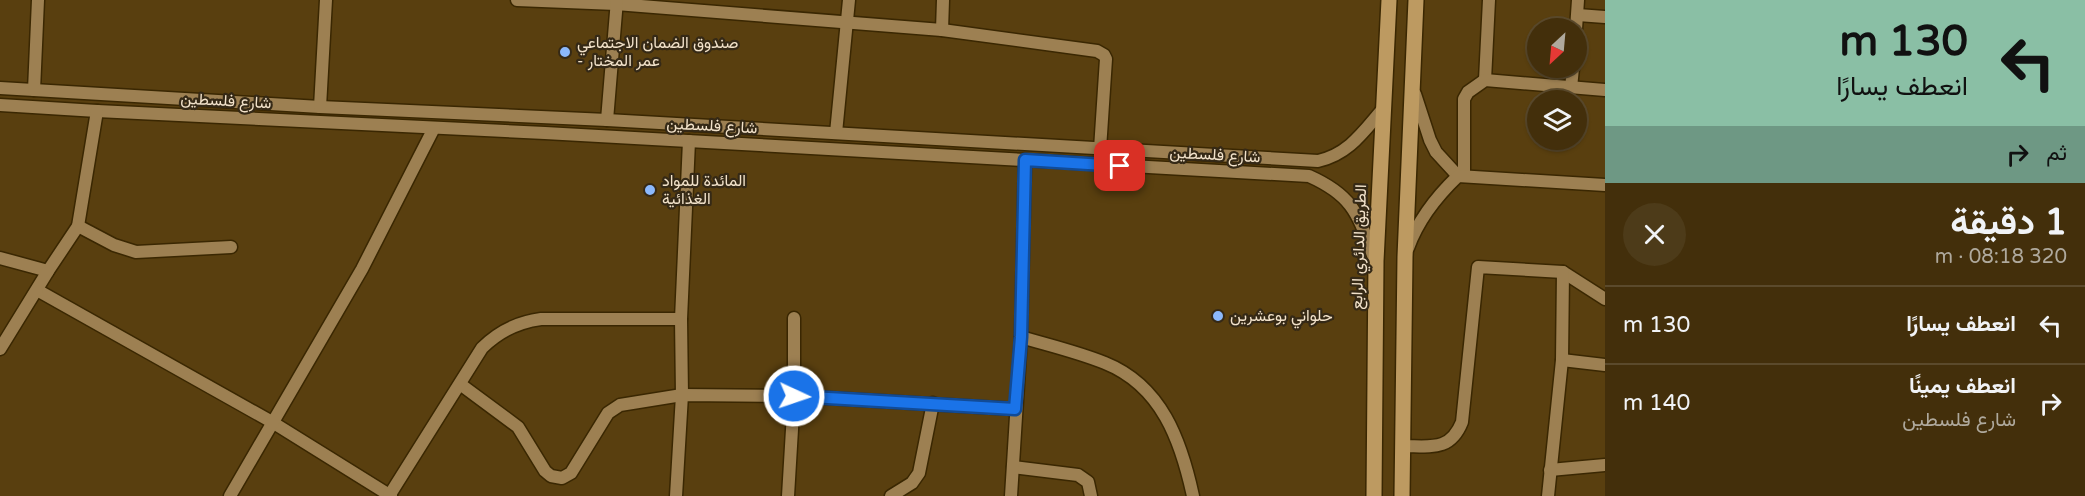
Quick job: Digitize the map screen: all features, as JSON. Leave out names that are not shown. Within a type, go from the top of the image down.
[{"type":"main road","name":"الطريق الدائري الرابع","points":[[1374,496],[1376,261],[1389,0]]},
{"type":"main road","points":[[1402,496],[1405,257],[1416,0]]},
{"type":"street","points":[[34,90],[39,0]]},
{"type":"street","points":[[320,107],[326,0]]},
{"type":"street","points":[[517,0],[616,2],[942,30],[1097,51],[1106,59],[1100,149]]},
{"type":"street","points":[[836,133],[849,0]]},
{"type":"street","points":[[942,30],[943,0]]},
{"type":"street","points":[[1485,80],[1489,0]]},
{"type":"street","points":[[1578,0],[1578,18]]},
{"type":"street","points":[[607,120],[616,2]]},
{"type":"street","points":[[1578,15],[1605,17]]},
{"type":"street","points":[[1571,88],[1572,78]]},
{"type":"street","points":[[1405,257],[1411,239],[1431,205],[1461,176],[1464,99],[1468,92],[1485,80],[1605,90]]},
{"type":"street","points":[[1412,85],[1436,152],[1461,176],[1605,185]]},
{"type":"street","name":"شارع فلسطين","points":[[0,88],[1318,161],[1335,157],[1347,148],[1383,109]]},
{"type":"street","name":"شارع فلسطين","points":[[0,105],[1309,176],[1327,184],[1342,195],[1363,228],[1376,261]]},
{"type":"street","points":[[0,349],[78,225],[96,111]]},
{"type":"street","points":[[545,133],[546,118]]},
{"type":"street","points":[[230,496],[362,269],[434,128]]},
{"type":"street","points":[[676,496],[682,395],[681,319],[689,141]]},
{"type":"street","points":[[1011,496],[1021,337],[1025,160]]},
{"type":"street","points":[[78,225],[114,245],[136,252],[231,247]]},
{"type":"street","points":[[0,258],[48,271]]},
{"type":"street","points":[[1402,446],[1437,446],[1447,442],[1458,431],[1462,422],[1478,267],[1563,272],[1605,299]]},
{"type":"street","points":[[1548,496],[1562,360],[1563,272]]},
{"type":"street","points":[[37,290],[272,422],[390,496],[482,348],[501,332],[528,321],[541,319],[681,319]]},
{"type":"street","points":[[788,496],[794,396],[794,318]]},
{"type":"street","points":[[1021,337],[1105,363],[1125,374],[1141,387],[1169,421],[1178,440],[1191,496]]},
{"type":"street","points":[[1562,360],[1605,365]]},
{"type":"street","points":[[460,384],[518,427],[545,471],[551,476],[562,478],[571,473],[613,408],[682,395],[794,396],[1015,409]]},
{"type":"street","points":[[891,496],[912,483],[919,473],[933,403]]},
{"type":"street","points":[[1550,470],[1605,465]]},
{"type":"street","points":[[1013,467],[1078,475],[1088,482],[1091,496]]},
{"type":"place","name":"صندوق الضمان الاجتماعي - عمر المختار","points":[[565,52]]},
{"type":"place","name":"المائدة للمواد الغذائية","points":[[650,190]]},
{"type":"place","name":"حلواني بوعشرين","points":[[1218,316]]},
{"type":"route","points":[[794,396],[1015,409],[1021,337],[1025,160],[1120,166]]}]
